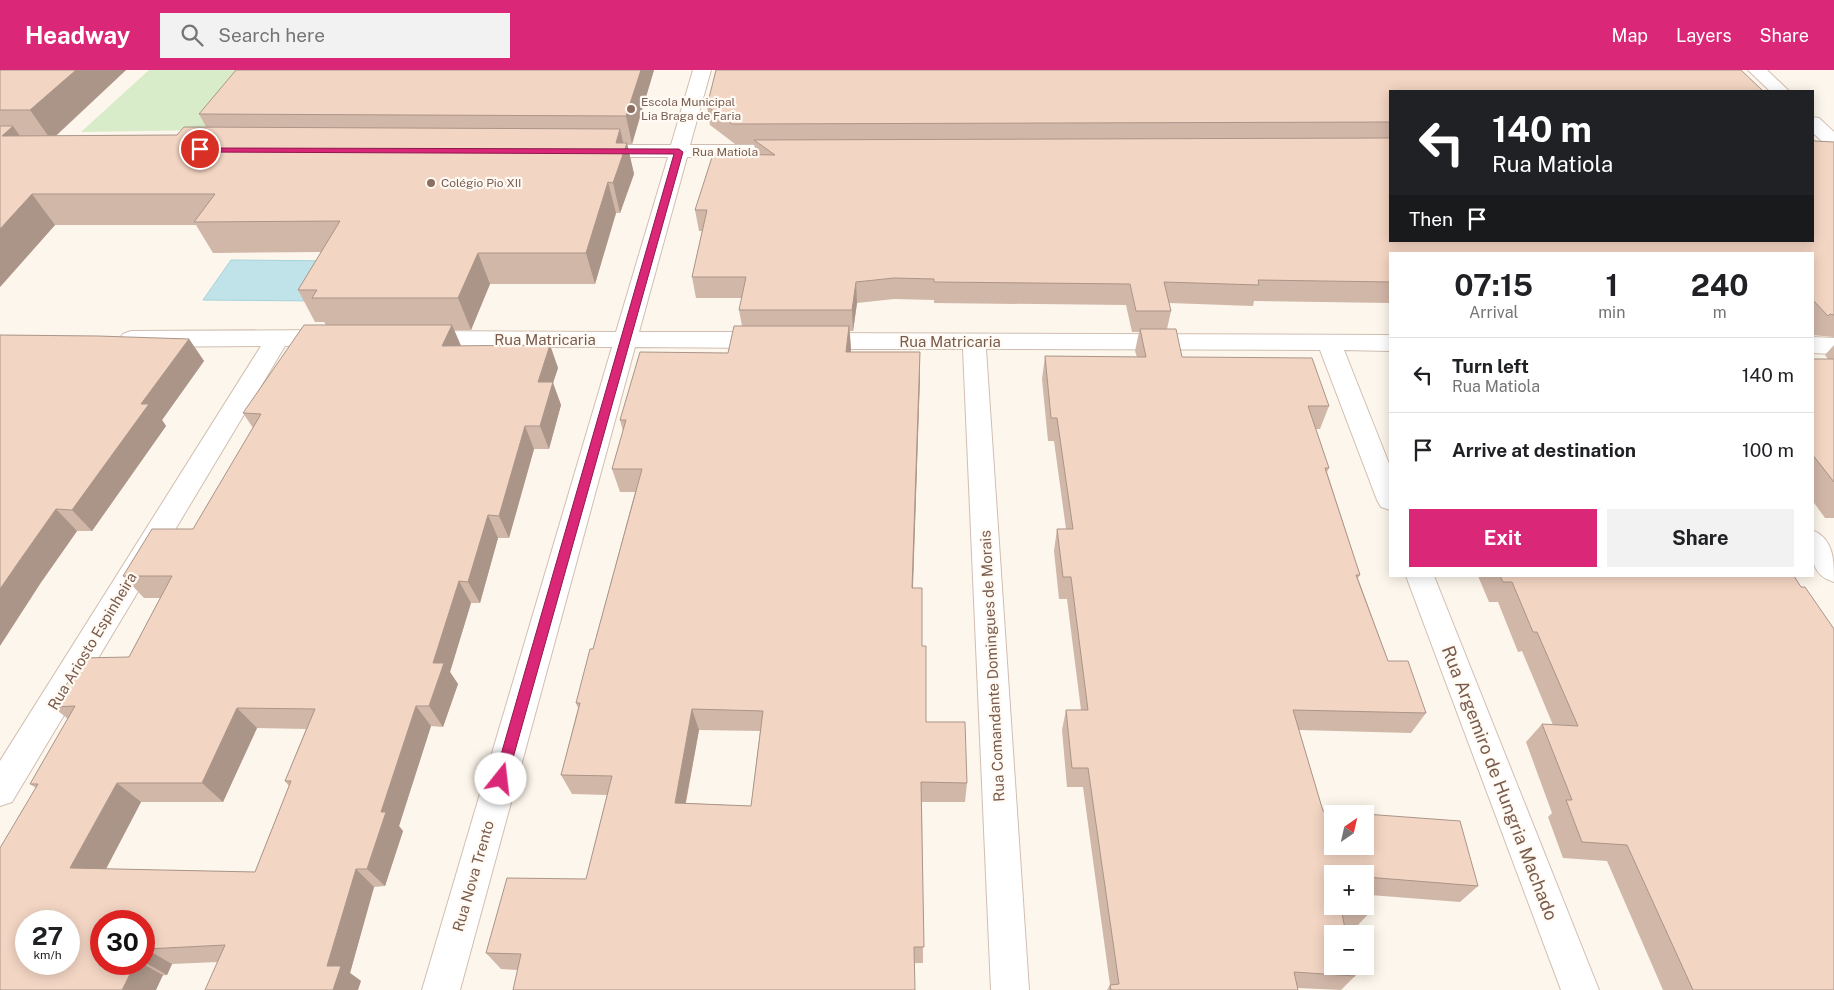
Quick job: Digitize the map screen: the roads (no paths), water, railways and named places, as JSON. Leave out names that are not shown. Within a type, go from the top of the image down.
[{"type":"street","name":"Rua Nova Trento","points":[[441,990],[702,70]]},
{"type":"street","points":[[1757,70],[1779,90]]},
{"type":"street","points":[[1814,124],[1834,142]]},
{"type":"street","points":[[1814,149],[1834,149]]},
{"type":"street","name":"Rua Matiola","points":[[569,151],[807,151]]},
{"type":"street","name":"Rua Ariosto Espinheira","points":[[0,791],[278,338]]},
{"type":"street","points":[[109,339],[357,338]]},
{"type":"street","name":"Rua Matricaria","points":[[397,338],[1389,343]]},
{"type":"street","name":"Rua Comandante Domingues de Morais","points":[[974,341],[1010,990]]},
{"type":"street","points":[[1329,343],[1389,497]]},
{"type":"street","points":[[1814,345],[1834,346]]},
{"type":"street","points":[[1814,544],[1834,571]]},
{"type":"street","name":"Rua Argemiro de Hungria Machado","points":[[1420,577],[1580,990]]},
{"type":"water","points":[[231,260],[343,261],[318,301],[203,300]]},
{"type":"place","name":"Escola Municipal Lia Braga de Faria","points":[[631,109]]},
{"type":"place","name":"Colégio Pio XII","points":[[431,183]]}]
